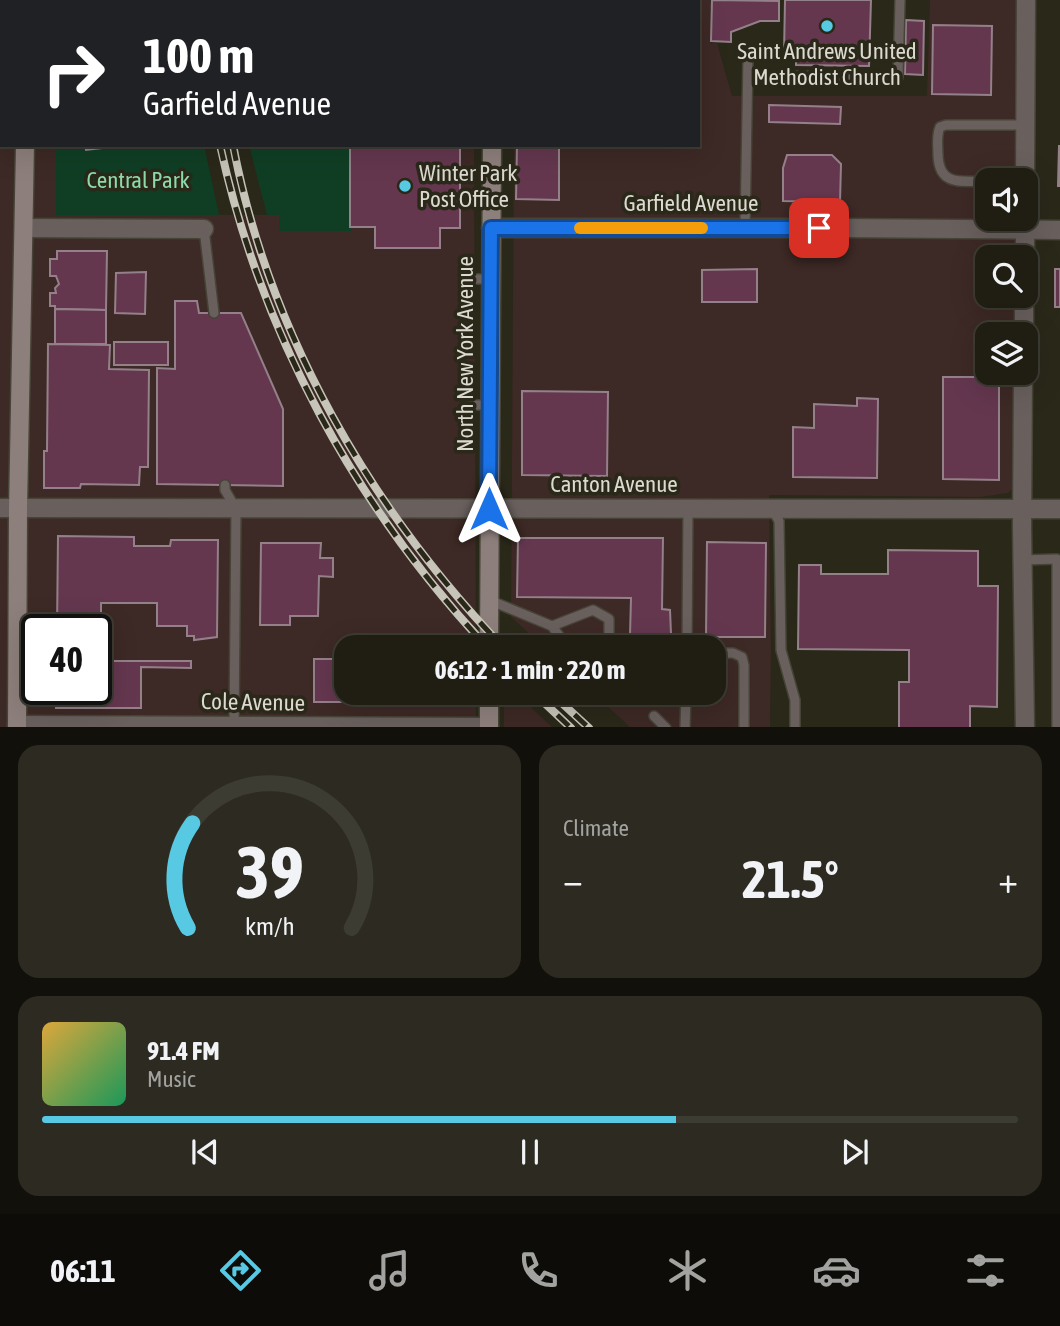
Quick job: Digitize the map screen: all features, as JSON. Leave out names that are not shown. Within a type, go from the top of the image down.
[{"type":"street","points":[[1025,168],[1026,0]]},
{"type":"street","points":[[17,727],[9,509],[25,228],[25,147]]},
{"type":"street","name":"North New York Avenue","points":[[489,635],[489,509],[481,405],[486,348],[483,279],[491,228],[492,147]]},
{"type":"street","name":"Garfield Avenue","points":[[491,228],[975,225]]},
{"type":"street","name":"Garfield Avenue","points":[[1038,226],[1060,230]]},
{"type":"street","points":[[25,228],[204,229]]},
{"type":"street","points":[[1023,385],[1024,727]]},
{"type":"street","name":"Canton Avenue","points":[[9,509],[1060,509]]},
{"type":"street","points":[[489,705],[489,727]]},
{"type":"street","name":"Cole Avenue","points":[[17,727],[489,727]]},
{"type":"lane","points":[[792,76],[898,77],[900,0]]},
{"type":"lane","points":[[745,228],[748,57]]},
{"type":"lane","points":[[975,181],[952,181],[945,177],[939,168],[937,133],[940,127],[1025,125]]},
{"type":"lane","points":[[204,229],[214,313]]},
{"type":"lane","points":[[225,485],[236,509],[239,726]]},
{"type":"lane","points":[[687,635],[688,509]]},
{"type":"lane","points":[[772,509],[779,521],[781,650],[795,700],[795,727]]},
{"type":"lane","points":[[1022,559],[1057,559],[1056,727]]},
{"type":"lane","points":[[489,600],[552,626],[559,635]]},
{"type":"lane","points":[[552,626],[593,610],[609,619],[609,635]]},
{"type":"lane","points":[[726,653],[742,657],[744,665],[744,727]]},
{"type":"lane","points":[[685,727],[686,705]]},
{"type":"lane","points":[[654,716],[666,727]]},
{"type":"shaded area","points":[[700,0],[711,0],[710,44],[717,43],[732,96],[927,96],[930,0],[1017,0],[1017,168],[975,168],[975,231],[1017,231],[1017,245],[975,245],[975,308],[1017,308],[1017,322],[975,322],[975,385],[1017,385],[1017,484],[1008,493],[981,497],[769,495],[770,727],[630,727],[606,705],[726,705],[726,635],[531,635],[511,617],[514,147],[700,147]]},
{"type":"shaded area","points":[[0,147],[56,147],[56,215],[279,215],[279,230],[348,147],[474,147],[476,635],[334,635],[334,705],[476,705],[476,727],[0,727]]},
{"type":"shaded area","points":[[504,705],[528,705],[552,727],[504,727]]},
{"type":"green space","name":"Central Park","points":[[56,147],[204,147],[219,215],[56,215]]},
{"type":"green space","name":"Central Park","points":[[250,147],[351,147],[351,231],[279,231],[279,215],[267,215]]},
{"type":"building","points":[[712,0],[779,1],[779,21],[760,21],[731,32],[731,42],[711,41]]},
{"type":"building","name":"Saint Andrews United Methodist Church","points":[[785,0],[871,0],[869,66],[796,65],[796,53],[784,53]]},
{"type":"building","points":[[906,20],[924,21],[923,75],[905,74]]},
{"type":"building","points":[[933,25],[992,26],[991,95],[932,94]]},
{"type":"building","points":[[769,105],[841,107],[840,124],[769,122]]},
{"type":"building","points":[[1059,146],[1060,186],[1058,186]]},
{"type":"building","points":[[85,147],[111,147],[86,150]]},
{"type":"building","name":"Winter Park Post Office","points":[[350,147],[460,147],[460,228],[440,228],[440,248],[375,248],[375,227],[350,227]]},
{"type":"building","points":[[517,147],[559,147],[559,200],[516,199]]},
{"type":"building","points":[[787,155],[832,155],[841,164],[840,202],[783,201],[783,168]]},
{"type":"building","points":[[57,251],[107,251],[106,310],[55,309],[55,306],[50,306],[50,293],[56,293],[55,288],[59,284],[56,276],[50,276],[50,259],[57,259]]},
{"type":"building","points":[[757,269],[757,302],[702,302],[702,270]]},
{"type":"building","points":[[1055,269],[1060,269],[1060,307],[1055,307]]},
{"type":"building","points":[[146,272],[145,314],[115,313],[116,273]]},
{"type":"building","points":[[175,301],[197,301],[199,313],[241,313],[283,409],[283,486],[157,484],[157,368],[175,369]]},
{"type":"building","points":[[55,309],[106,310],[106,344],[55,344]]},
{"type":"building","points":[[114,342],[168,342],[168,365],[114,365]]},
{"type":"building","points":[[48,344],[110,345],[109,369],[149,370],[148,467],[140,467],[139,485],[81,484],[80,488],[44,488]]},
{"type":"building","points":[[943,377],[975,377],[975,385],[999,385],[999,480],[943,479]]},
{"type":"building","points":[[522,391],[608,392],[607,476],[522,475]]},
{"type":"building","points":[[857,398],[878,399],[877,478],[793,477],[793,427],[814,428],[814,404],[857,406]]},
{"type":"building","points":[[58,536],[134,537],[134,546],[170,546],[171,540],[218,540],[217,637],[194,640],[194,636],[187,636],[187,626],[157,626],[157,603],[101,603],[101,614],[57,614]]},
{"type":"building","points":[[518,538],[663,538],[662,609],[670,610],[671,634],[630,635],[631,598],[517,597]]},
{"type":"building","points":[[707,542],[766,543],[765,637],[706,635]]},
{"type":"building","points":[[261,543],[321,543],[320,558],[333,558],[333,577],[319,576],[318,616],[290,616],[290,625],[260,625]]},
{"type":"building","points":[[888,550],[978,551],[978,586],[998,586],[997,707],[970,706],[970,727],[899,727],[899,682],[909,682],[909,650],[798,649],[799,565],[821,565],[821,574],[888,574]]},
{"type":"building","points":[[314,659],[334,659],[334,702],[314,702]]},
{"type":"building","points":[[112,661],[191,661],[191,668],[141,667],[141,708],[56,708],[56,705],[112,705]]},
{"type":"railway","points":[[221,147],[238,215],[261,284],[288,350],[320,414],[356,477],[396,536],[440,594],[476,635]]},
{"type":"railway","points":[[233,147],[250,215],[272,284],[299,351],[332,416],[369,478],[411,538],[492,635]]},
{"type":"railway","points":[[547,705],[570,727]]},
{"type":"railway","points":[[564,705],[588,727]]},
{"type":"slow traffic","points":[[580,228],[702,228]]},
{"type":"place","name":"Saint Andrews United Methodist Church","points":[[827,26]]},
{"type":"place","name":"Winter Park Post Office","points":[[405,186]]},
{"type":"route","points":[[489,509],[491,228],[819,228]]}]
